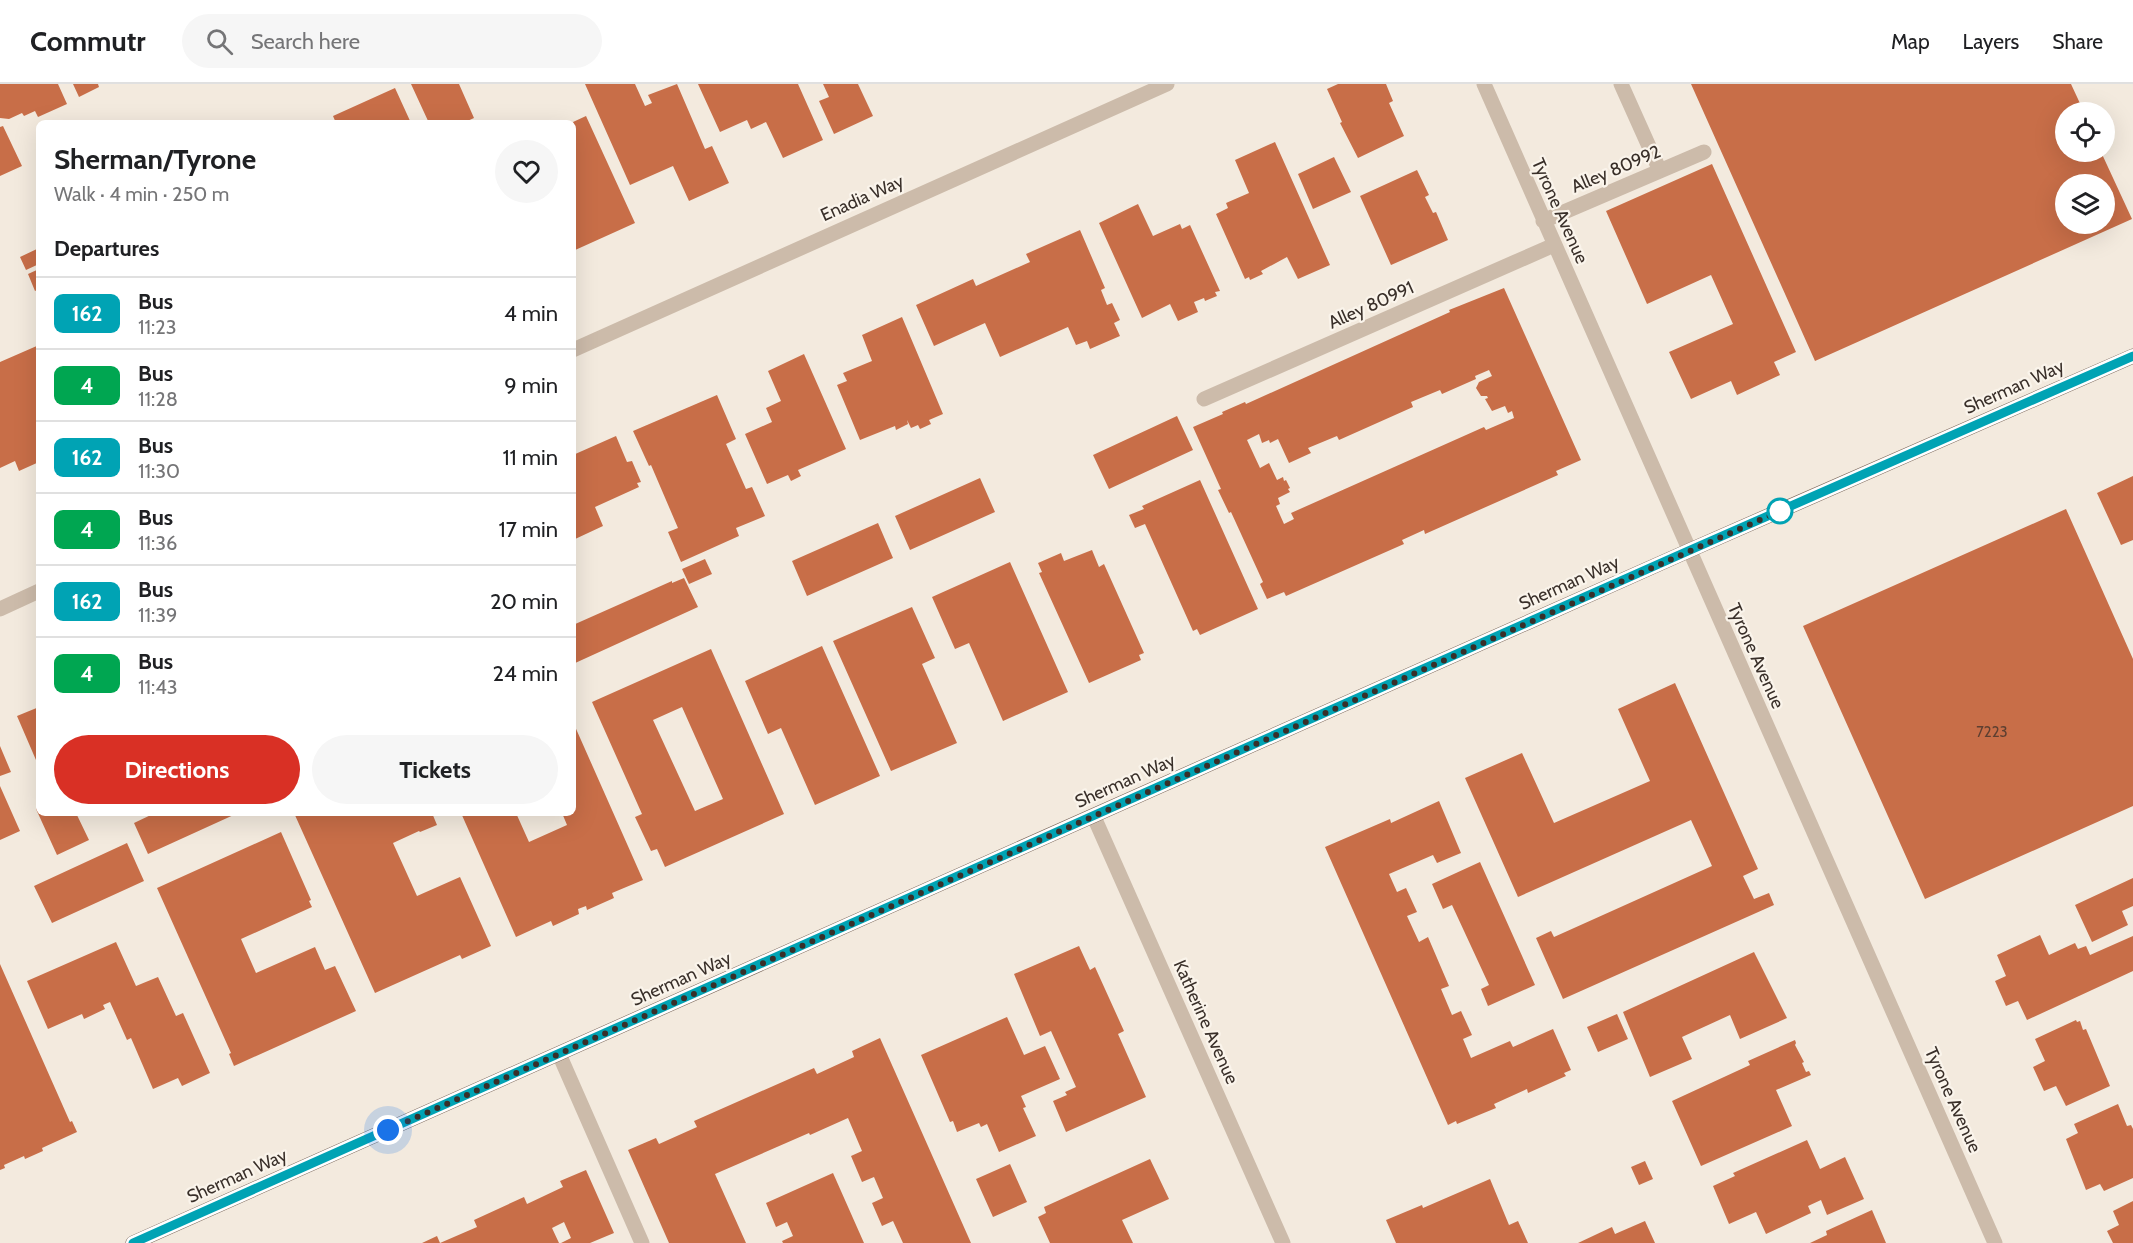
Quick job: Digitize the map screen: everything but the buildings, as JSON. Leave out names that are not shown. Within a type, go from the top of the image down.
[{"type":"main road","name":"Sherman Way","points":[[134,1243],[1688,551],[2133,356]]},
{"type":"street","name":"Enadia Way","points":[[576,349],[1167,84]]},
{"type":"street","points":[[1621,84],[1660,171]]},
{"type":"street","name":"Tyrone Avenue","points":[[1489,86],[1543,221],[1995,1243]]},
{"type":"street","name":"Alley 80992","points":[[1543,221],[1704,152]]},
{"type":"street","name":"Alley 80991","points":[[1204,399],[1554,245]]},
{"type":"street","points":[[0,609],[36,592]]},
{"type":"street","name":"Katherine Avenue","points":[[1094,817],[1283,1243]]},
{"type":"street","points":[[559,1054],[642,1243]]},
{"type":"bus line","name":"162","points":[[133,1243],[1688,551],[2133,356]]},
{"type":"route","points":[[388,1130],[1780,511]]}]
